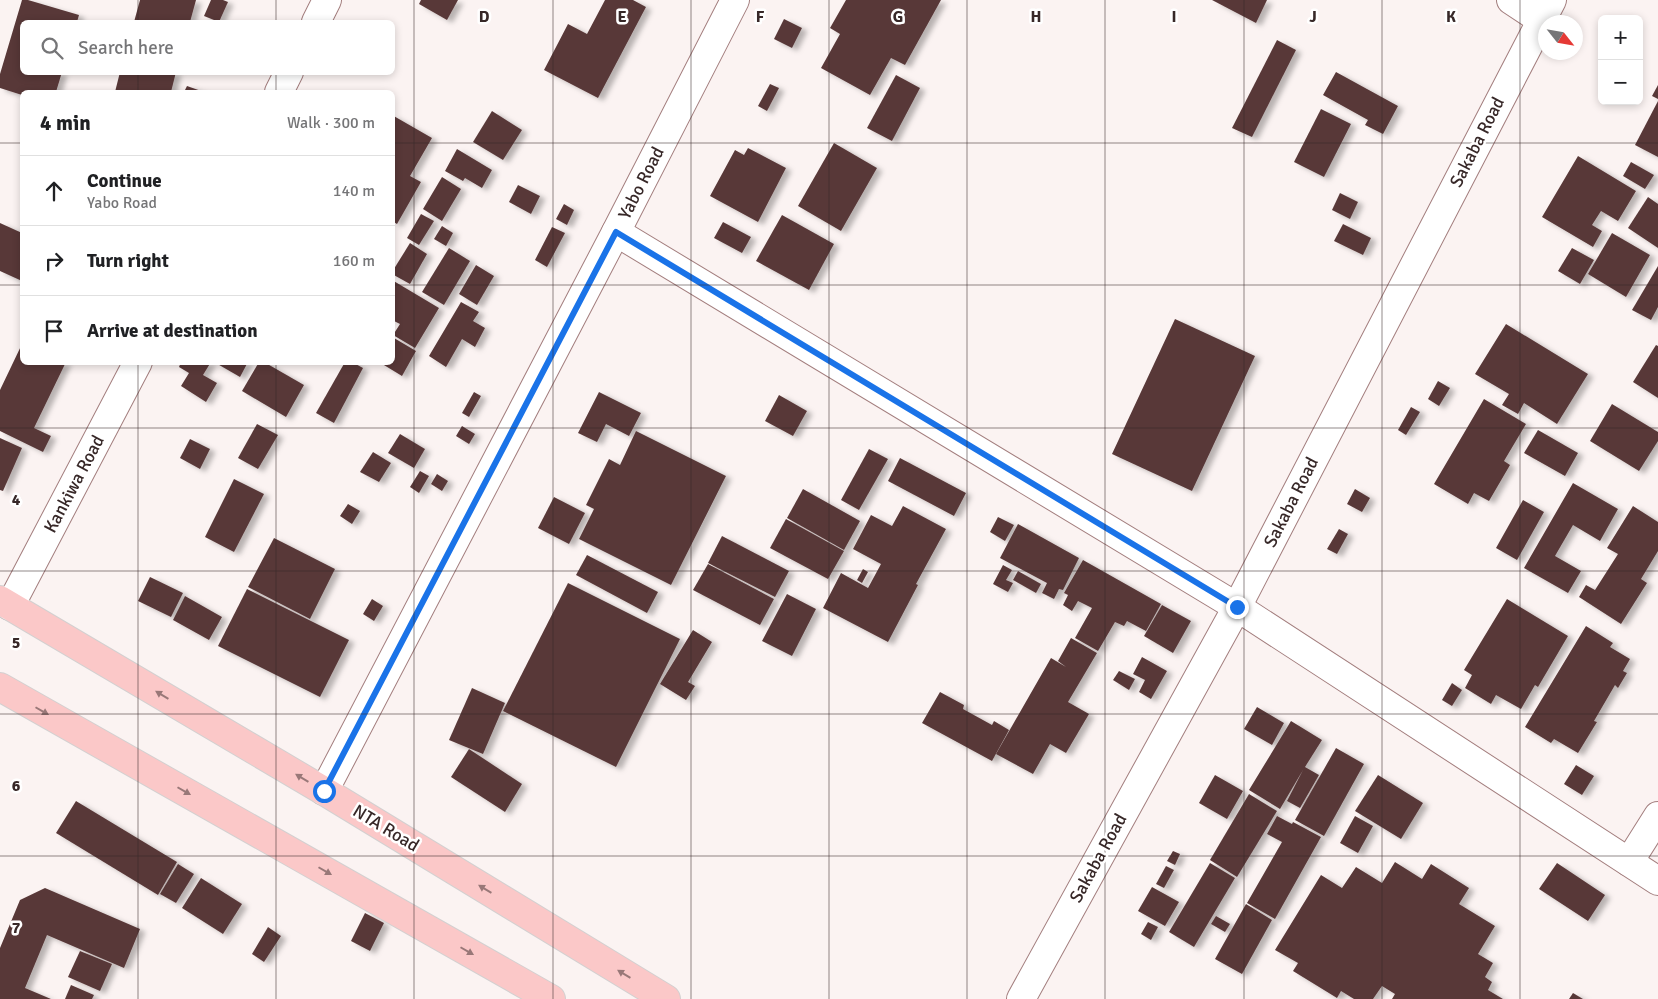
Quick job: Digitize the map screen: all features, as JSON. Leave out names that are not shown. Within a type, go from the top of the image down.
[{"type":"main road","name":"NTA Road","points":[[5,603],[324,791],[666,999]]},
{"type":"main road","points":[[0,687],[551,999]]},
{"type":"street","points":[[317,20],[327,0]]},
{"type":"street","name":"Yabo Road","points":[[324,791],[735,0]]},
{"type":"street","points":[[1510,0],[1546,10]]},
{"type":"street","name":"Sakaba Road","points":[[1021,999],[1237,607],[1546,10]]},
{"type":"street","points":[[280,90],[288,75]]},
{"type":"street","points":[[616,232],[1237,607],[1658,881]]},
{"type":"street","name":"Kankiwa Road","points":[[5,603],[136,365]]},
{"type":"street","points":[[1629,862],[1658,816]]},
{"type":"building","points":[[22,0],[28,0],[79,15],[78,20],[20,20],[20,75],[61,75],[57,90],[20,90],[20,94],[0,88],[0,74]]},
{"type":"building","points":[[140,0],[196,0],[191,20],[135,20]]},
{"type":"building","points":[[211,0],[228,2],[220,20],[204,16]]},
{"type":"building","points":[[421,0],[458,0],[447,20],[419,4]]},
{"type":"building","points":[[605,0],[633,0],[646,7],[598,98],[544,70],[568,24],[587,34]]},
{"type":"building","points":[[846,0],[941,0],[905,65],[891,58],[870,95],[821,68],[840,34],[830,28]]},
{"type":"building","points":[[1212,0],[1267,0],[1256,23]]},
{"type":"building","points":[[784,19],[802,28],[792,48],[774,39]]},
{"type":"building","points":[[1277,40],[1296,50],[1252,137],[1232,128]]},
{"type":"building","points":[[1336,72],[1398,106],[1383,134],[1365,125],[1368,120],[1323,95]]},
{"type":"building","points":[[119,75],[175,75],[172,90],[116,90]]},
{"type":"building","points":[[896,75],[920,88],[892,141],[867,128]]},
{"type":"building","points":[[770,84],[779,88],[767,111],[758,106]]},
{"type":"building","points":[[1658,85],[1658,99],[1652,96]]},
{"type":"building","points":[[187,86],[198,90],[185,90]]},
{"type":"building","points":[[1658,101],[1658,157],[1635,145]]},
{"type":"building","points":[[1321,109],[1351,124],[1324,177],[1294,162]]},
{"type":"building","points":[[492,111],[522,130],[503,160],[473,142]]},
{"type":"building","points":[[395,117],[432,138],[410,176],[421,182],[397,224],[395,223]]},
{"type":"building","points":[[834,143],[877,168],[841,231],[798,206]]},
{"type":"building","points":[[748,148],[786,168],[758,222],[710,196],[735,150],[744,155]]},
{"type":"building","points":[[457,149],[492,170],[482,188],[465,178],[463,181],[445,171]]},
{"type":"building","points":[[1578,156],[1636,191],[1618,221],[1601,211],[1592,225],[1602,231],[1593,247],[1542,217]]},
{"type":"building","points":[[1631,162],[1654,175],[1645,189],[1623,176]]},
{"type":"building","points":[[442,177],[461,189],[442,221],[423,209]]},
{"type":"building","points":[[518,185],[540,196],[531,214],[509,202]]},
{"type":"building","points":[[1340,193],[1358,202],[1350,219],[1332,210]]},
{"type":"building","points":[[1648,197],[1658,204],[1658,248],[1628,228]]},
{"type":"building","points":[[564,204],[574,210],[567,225],[556,219]]},
{"type":"building","points":[[421,214],[434,221],[419,245],[407,238]]},
{"type":"building","points":[[782,215],[834,244],[809,290],[756,261]]},
{"type":"building","points":[[723,222],[751,237],[742,253],[714,238]]},
{"type":"building","points":[[0,223],[20,232],[20,280],[0,271]]},
{"type":"building","points":[[1343,224],[1371,238],[1363,255],[1334,241]]},
{"type":"building","points":[[442,226],[453,233],[446,246],[434,239]]},
{"type":"building","points":[[552,227],[565,233],[547,267],[535,260]]},
{"type":"building","points":[[1612,233],[1650,255],[1626,297],[1588,274]]},
{"type":"building","points":[[410,243],[427,254],[410,284],[395,276],[395,267]]},
{"type":"building","points":[[449,248],[470,261],[444,305],[422,292]]},
{"type":"building","points":[[1572,248],[1594,260],[1580,284],[1558,271]]},
{"type":"building","points":[[476,265],[494,276],[477,305],[459,294]]},
{"type":"building","points":[[1658,266],[1658,307],[1651,320],[1632,310]]},
{"type":"building","points":[[395,282],[439,308],[415,348],[395,336],[395,332],[400,324],[395,322]]},
{"type":"building","points":[[461,302],[479,312],[473,321],[485,328],[475,347],[462,339],[446,367],[429,356]]},
{"type":"building","points":[[1175,319],[1255,356],[1192,491],[1112,454]]},
{"type":"building","points":[[1506,324],[1588,374],[1557,424],[1524,403],[1518,414],[1502,405],[1509,394],[1475,374]]},
{"type":"building","points":[[395,339],[416,351],[402,376],[384,365],[395,365]]},
{"type":"building","points":[[1656,345],[1658,346],[1658,398],[1633,382]]},
{"type":"building","points":[[20,348],[20,365],[65,365],[34,428],[51,436],[43,452],[0,431],[0,390]]},
{"type":"building","points":[[180,365],[209,365],[203,375],[217,383],[206,402],[181,386],[189,373],[179,367]]},
{"type":"building","points":[[219,365],[246,365],[240,377]]},
{"type":"building","points":[[257,365],[269,365],[304,385],[286,417],[242,391]]},
{"type":"building","points":[[343,365],[358,365],[363,368],[334,423],[316,413]]},
{"type":"building","points":[[1438,381],[1450,388],[1439,406],[1428,399]]},
{"type":"building","points":[[474,392],[481,396],[469,417],[462,413]]},
{"type":"building","points":[[599,392],[641,413],[629,436],[606,424],[597,442],[578,433]]},
{"type":"building","points":[[779,395],[807,411],[793,436],[765,421]]},
{"type":"building","points":[[1484,399],[1526,424],[1504,461],[1510,465],[1489,501],[1474,493],[1468,504],[1434,484]]},
{"type":"building","points":[[1612,404],[1658,432],[1658,441],[1639,471],[1590,441]]},
{"type":"building","points":[[1411,407],[1420,412],[1406,435],[1398,430]]},
{"type":"building","points":[[257,424],[278,435],[258,469],[238,458]]},
{"type":"building","points":[[462,426],[475,434],[469,444],[456,436]]},
{"type":"building","points":[[1538,430],[1578,453],[1565,476],[1524,453]]},
{"type":"building","points":[[636,431],[726,476],[671,585],[579,539],[594,509],[586,505],[609,459],[620,465]]},
{"type":"building","points":[[400,434],[425,449],[414,468],[388,453]]},
{"type":"building","points":[[0,438],[22,448],[3,491],[0,490]]},
{"type":"building","points":[[190,439],[210,449],[200,469],[180,458]]},
{"type":"building","points":[[869,449],[888,459],[859,510],[841,500]]},
{"type":"building","points":[[373,452],[391,463],[379,482],[360,472]]},
{"type":"building","points":[[900,458],[966,493],[954,516],[888,481]]},
{"type":"building","points":[[420,471],[429,476],[419,493],[410,487]]},
{"type":"building","points":[[437,474],[448,481],[442,491],[431,484]]},
{"type":"building","points":[[234,479],[264,494],[234,552],[205,537]]},
{"type":"building","points":[[1573,483],[1618,509],[1600,541],[1573,525],[1555,556],[1581,571],[1568,593],[1524,568]]},
{"type":"building","points":[[803,489],[860,521],[844,550],[787,518]]},
{"type":"building","points":[[1355,489],[1370,498],[1362,512],[1347,504]]},
{"type":"building","points":[[554,497],[585,513],[569,544],[538,528]]},
{"type":"building","points":[[1523,500],[1544,512],[1517,560],[1496,548]]},
{"type":"building","points":[[348,504],[360,511],[352,524],[340,516]]},
{"type":"building","points":[[903,506],[946,529],[916,584],[918,585],[888,642],[823,608],[841,573],[868,588],[881,564],[853,549],[871,515],[892,526]]},
{"type":"building","points":[[1633,506],[1658,522],[1658,551],[1641,579],[1647,583],[1621,624],[1579,597],[1586,585],[1595,590],[1618,554],[1607,548]]},
{"type":"building","points":[[998,517],[1014,525],[1005,541],[990,532]]},
{"type":"building","points":[[786,519],[844,551],[828,579],[770,548]]},
{"type":"building","points":[[1018,524],[1079,558],[1063,590],[1059,589],[1054,599],[1042,593],[1047,583],[1000,558]]},
{"type":"building","points":[[1339,529],[1348,534],[1337,554],[1327,549]]},
{"type":"building","points":[[722,536],[789,571],[775,597],[708,563]]},
{"type":"building","points":[[274,538],[335,569],[310,619],[248,587]]},
{"type":"building","points":[[587,555],[658,592],[647,613],[576,575]]},
{"type":"building","points":[[1083,560],[1161,604],[1146,631],[1127,621],[1124,626],[1115,622],[1098,651],[1075,638],[1092,608],[1078,601],[1072,611],[1063,605],[1068,595],[1064,593]]},
{"type":"building","points":[[708,564],[774,599],[760,625],[693,590]]},
{"type":"building","points":[[1003,565],[1012,570],[1006,580],[1013,583],[1008,592],[993,584]]},
{"type":"building","points":[[863,569],[868,572],[862,583],[857,580]]},
{"type":"building","points":[[1018,571],[1041,584],[1036,593],[1013,580]]},
{"type":"building","points":[[150,577],[183,593],[171,617],[138,601]]},
{"type":"building","points":[[568,583],[680,639],[616,767],[503,711]]},
{"type":"building","points":[[247,589],[349,640],[320,697],[218,646]]},
{"type":"building","points":[[787,594],[816,609],[792,656],[762,641]]},
{"type":"building","points":[[185,596],[222,617],[209,640],[173,620]]},
{"type":"building","points":[[372,599],[383,606],[374,621],[363,614]]},
{"type":"building","points":[[1507,599],[1568,636],[1538,687],[1535,685],[1521,709],[1496,695],[1491,704],[1465,688],[1472,675],[1464,670]]},
{"type":"building","points":[[1162,605],[1191,621],[1173,653],[1144,636]]},
{"type":"building","points":[[1586,626],[1613,643],[1610,647],[1630,659],[1623,671],[1627,673],[1618,688],[1615,685],[1594,721],[1597,722],[1578,753],[1554,739],[1551,743],[1525,727]]},
{"type":"building","points":[[693,630],[712,642],[688,682],[695,686],[686,700],[660,684]]},
{"type":"building","points":[[1071,638],[1097,653],[1068,702],[1089,714],[1066,753],[1050,744],[1033,774],[996,754],[1051,658],[1066,667],[1058,661]]},
{"type":"building","points":[[1142,657],[1167,671],[1151,699],[1139,692],[1145,680],[1133,674]]},
{"type":"building","points":[[1119,671],[1135,679],[1129,690],[1113,680]]},
{"type":"building","points":[[1452,683],[1462,690],[1452,706],[1442,700]]},
{"type":"building","points":[[472,688],[505,703],[483,754],[449,740]]},
{"type":"building","points":[[940,692],[964,705],[963,709],[992,725],[994,721],[1009,730],[992,761],[922,723]]},
{"type":"building","points":[[1257,707],[1284,723],[1272,745],[1244,729]]},
{"type":"building","points":[[1291,721],[1322,740],[1305,767],[1319,775],[1300,808],[1287,801],[1303,770],[1280,809],[1249,790]]},
{"type":"building","points":[[1336,748],[1364,764],[1324,836],[1295,820]]},
{"type":"building","points":[[469,749],[522,784],[505,812],[451,777]]},
{"type":"building","points":[[1576,765],[1594,776],[1582,795],[1564,784]]},
{"type":"building","points":[[1215,775],[1243,791],[1227,819],[1199,803]]},
{"type":"building","points":[[1378,775],[1423,803],[1401,839],[1355,811]]},
{"type":"building","points":[[1249,794],[1277,811],[1237,877],[1210,860]]},
{"type":"building","points":[[76,801],[177,862],[158,895],[56,833]]},
{"type":"building","points":[[1277,816],[1321,837],[1275,919],[1247,903],[1282,842],[1267,834]]},
{"type":"building","points":[[1355,816],[1373,826],[1358,853],[1340,843]]},
{"type":"building","points":[[1173,851],[1180,854],[1175,865],[1167,861]]},
{"type":"building","points":[[1395,862],[1422,879],[1431,864],[1469,888],[1459,904],[1495,926],[1478,954],[1493,963],[1485,977],[1492,982],[1488,990],[1503,999],[1392,999],[1395,994],[1382,986],[1373,999],[1354,999],[1341,991],[1337,998],[1293,971],[1298,963],[1275,950],[1321,875],[1342,888],[1356,867],[1382,883]]},
{"type":"building","points":[[1210,863],[1235,878],[1194,947],[1169,932]]},
{"type":"building","points":[[1557,863],[1605,895],[1588,921],[1539,889]]},
{"type":"building","points":[[178,864],[194,874],[176,903],[160,894]]},
{"type":"building","points":[[1166,866],[1174,870],[1164,888],[1156,884]]},
{"type":"building","points":[[201,878],[242,904],[223,934],[182,908]]},
{"type":"building","points":[[1152,887],[1179,902],[1165,926],[1138,911]]},
{"type":"building","points":[[45,888],[140,929],[124,968],[47,935],[25,988],[51,999],[0,999],[0,948],[20,900]]},
{"type":"building","points":[[1246,904],[1272,920],[1242,974],[1215,959]]},
{"type":"building","points":[[365,913],[384,923],[370,951],[351,941]]},
{"type":"building","points":[[1216,916],[1230,924],[1225,932],[1211,924]]},
{"type":"building","points":[[1148,922],[1158,927],[1151,940],[1141,934]]},
{"type":"building","points":[[268,927],[281,936],[264,962],[252,954]]},
{"type":"building","points":[[80,951],[112,964],[100,991],[68,977]]},
{"type":"building","points":[[71,985],[94,995],[92,999],[65,999]]},
{"type":"building","points":[[1573,993],[1583,999],[1569,999]]},
{"type":"route","points":[[324,791],[616,232],[1237,607]]}]
